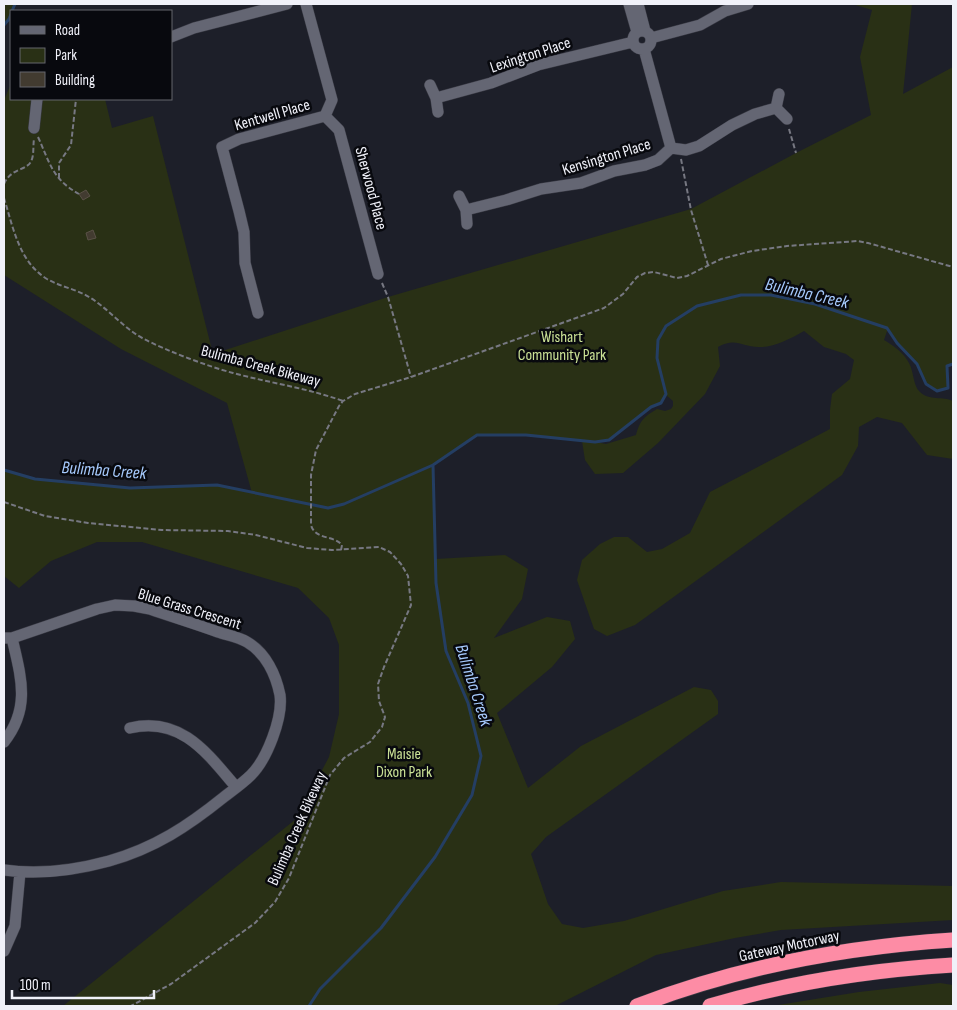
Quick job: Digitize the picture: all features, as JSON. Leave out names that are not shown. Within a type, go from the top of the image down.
[{"type":"highway","name":"Gateway Motorway","points":[[637,1006],[703,982],[813,956],[903,944],[953,940]]},
{"type":"highway","points":[[710,1006],[785,986],[820,980],[872,972],[953,965]]},
{"type":"street","points":[[172,37],[242,9],[287,4]]},
{"type":"street","name":"Kentwell Place","points":[[258,314],[245,263],[244,232],[222,147],[239,139],[325,116],[332,100],[306,4]]},
{"type":"street","points":[[629,4],[641,36]]},
{"type":"street","points":[[638,4],[641,36],[639,49],[644,49],[675,149]]},
{"type":"street","name":"Lexington Place","points":[[436,98],[491,84],[538,65],[641,36],[700,25],[725,11],[748,4]]},
{"type":"street","points":[[430,85],[436,98],[438,112]]},
{"type":"street","points":[[779,94],[776,108],[786,120]]},
{"type":"street","points":[[34,128],[37,100]]},
{"type":"street","name":"Kensington Place","points":[[466,210],[541,189],[581,184],[614,171],[645,165],[658,160],[675,149],[686,150],[699,146],[732,124],[755,114],[776,108]]},
{"type":"street","name":"Sherwood Place","points":[[325,116],[340,130],[378,274]]},
{"type":"street","points":[[459,196],[466,210],[467,224]]},
{"type":"street","name":"Blue Grass Crescent","points":[[4,870],[20,872],[50,871],[109,861],[165,838],[193,822],[252,775],[266,754],[276,729],[280,700],[277,679],[265,658],[247,642],[150,609],[115,605],[8,638]]},
{"type":"street","points":[[4,742],[11,733],[22,697],[21,678],[8,638]]},
{"type":"street","points":[[130,728],[143,725],[163,726],[177,731],[203,749],[236,787]]},
{"type":"street","points":[[4,951],[15,926],[20,872]]},
{"type":"path","points":[[59,178],[58,163],[71,144],[76,100]]},
{"type":"path","points":[[786,120],[796,153]]},
{"type":"path","points":[[34,128],[52,171],[65,185],[79,194]]},
{"type":"path","points":[[4,184],[11,173],[30,164],[34,128]]},
{"type":"path","points":[[675,149],[708,265]]},
{"type":"path","name":"Bulimba Creek Bikeway","points":[[4,198],[18,244],[35,269],[51,281],[90,298],[129,330],[145,340],[231,372],[344,401]]},
{"type":"path","points":[[341,550],[342,545],[340,541],[318,534],[312,529],[310,524],[311,475],[316,450],[339,406],[355,394],[411,377],[604,308],[623,294],[637,277],[644,273],[654,272],[677,278],[687,276],[721,260],[752,251],[858,241],[868,242],[953,268]]},
{"type":"path","points":[[378,274],[388,297],[411,377]]},
{"type":"path","name":"Bulimba Creek Bikeway","points":[[4,502],[45,516],[88,523],[162,530],[228,531],[256,535],[307,548],[341,550],[379,547],[390,552],[401,564],[408,576],[411,605],[378,684],[379,701],[385,717],[382,727],[370,742],[344,758],[330,775],[288,878],[275,902],[256,923],[171,984],[131,1006]]},
{"type":"green space","points":[[4,4],[15,4],[13,10],[10,10],[9,19],[4,25]]},
{"type":"green space","points":[[852,4],[912,4],[903,94],[953,67],[953,364],[947,367],[948,388],[937,391],[926,384],[917,364],[897,343],[888,328],[884,340],[907,359],[916,386],[920,392],[928,397],[953,401],[953,459],[927,455],[902,423],[877,417],[859,427],[858,446],[842,475],[635,625],[607,636],[594,629],[577,580],[582,560],[600,544],[614,537],[628,537],[647,552],[662,549],[690,533],[710,492],[830,429],[832,394],[850,379],[854,360],[846,354],[824,347],[804,331],[782,342],[764,347],[753,347],[739,343],[724,344],[718,347],[720,366],[705,394],[658,443],[623,473],[595,474],[585,460],[582,441],[526,435],[477,435],[433,465],[436,559],[505,555],[528,569],[522,599],[494,638],[547,617],[570,621],[575,639],[552,667],[497,713],[528,788],[581,746],[694,687],[711,690],[718,701],[718,714],[546,837],[531,854],[548,904],[562,924],[583,928],[624,921],[723,891],[781,882],[953,886],[953,920],[781,930],[656,955],[555,1006],[63,1006],[296,819],[329,757],[339,714],[339,645],[329,618],[298,588],[142,542],[97,542],[51,561],[19,588],[4,576],[4,470],[35,479],[130,488],[217,485],[252,493],[227,403],[121,349],[4,275],[4,100],[10,86],[10,100],[105,100],[112,128],[153,116],[213,354],[388,297],[691,209],[871,115],[860,57],[872,10]],"holes":[[[666,395],[673,401],[673,406],[665,411],[657,409],[646,417],[641,422],[636,435],[606,444],[595,442],[609,440],[651,407],[661,403]]]},
{"type":"green space","points":[[940,983],[953,985],[953,1006],[772,1006],[859,992]]},
{"type":"building","points":[[86,190],[90,196],[83,200],[79,194]]},
{"type":"building","points":[[93,230],[96,238],[88,240],[86,233]]},
{"type":"waterway","name":"Bulimba Creek","points":[[12,10],[15,4]]},
{"type":"waterway","name":"Bulimba Creek","points":[[4,25],[10,16]]},
{"type":"waterway","name":"Bulimba Creek","points":[[4,470],[35,479],[130,488],[217,485],[328,508],[344,504],[433,465],[477,435],[526,435],[595,442],[609,440],[651,407],[661,403],[666,394],[657,358],[658,340],[666,326],[697,306],[741,295],[771,295],[815,304],[887,328],[897,343],[917,364],[926,384],[937,391],[948,388],[947,366],[953,364]]},
{"type":"waterway","name":"Bulimba Creek","points":[[309,1006],[320,989],[381,928],[435,857],[472,795],[481,756],[468,703],[446,651],[436,583],[433,465]]},
{"type":"park label","name":"Wishart Community Park","points":[[562,345]]},
{"type":"park label","name":"Maisie Dixon Park","points":[[404,762]]}]
